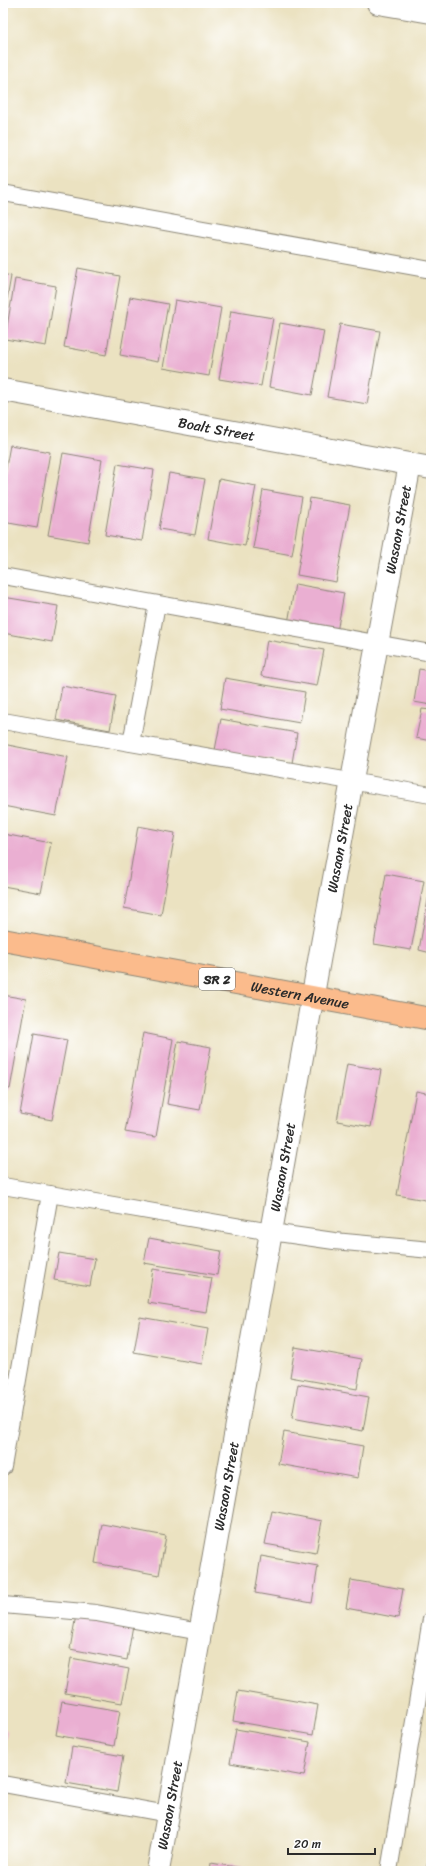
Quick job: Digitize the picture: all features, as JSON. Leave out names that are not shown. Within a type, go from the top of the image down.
[{"type":"main road","name":"Western Avenue","points":[[3,940],[431,1019]]},
{"type":"street","points":[[378,3],[431,12]]},
{"type":"street","name":"Boalt Street","points":[[3,390],[431,468]]},
{"type":"street","name":"Wasaon Street","points":[[158,1871],[313,996],[410,464]]},
{"type":"lane","points":[[3,193],[431,270]]},
{"type":"lane","points":[[3,576],[431,653]]},
{"type":"lane","points":[[131,744],[157,604]]},
{"type":"lane","points":[[3,721],[431,795]]},
{"type":"lane","points":[[3,1186],[271,1232],[334,1241],[431,1250]]},
{"type":"lane","points":[[3,1467],[50,1194]]},
{"type":"lane","points":[[3,1605],[96,1613],[200,1632]]},
{"type":"lane","points":[[389,1871],[431,1619]]},
{"type":"lane","points":[[3,1784],[168,1814]]},
{"type":"building","points":[[78,268],[120,276],[106,355],[64,347]]},
{"type":"building","points":[[3,274],[11,276],[4,317],[3,317]]},
{"type":"building","points":[[15,279],[56,286],[46,346],[5,339]]},
{"type":"building","points":[[130,297],[168,304],[158,362],[120,355]]},
{"type":"building","points":[[175,300],[221,308],[209,376],[163,368]]},
{"type":"building","points":[[231,311],[273,318],[261,386],[219,379]]},
{"type":"building","points":[[280,323],[324,331],[312,395],[269,387]]},
{"type":"building","points":[[340,324],[380,331],[367,404],[327,397]]},
{"type":"building","points":[[431,397],[431,416],[427,415]]},
{"type":"building","points":[[10,445],[50,452],[37,528],[3,522],[3,484]]},
{"type":"building","points":[[63,453],[102,460],[88,542],[48,535]]},
{"type":"building","points":[[117,464],[154,470],[142,541],[105,535]]},
{"type":"building","points":[[169,473],[205,479],[195,535],[159,529]]},
{"type":"building","points":[[219,479],[256,486],[245,546],[208,539]]},
{"type":"building","points":[[263,490],[302,497],[292,555],[253,548]]},
{"type":"building","points":[[310,498],[350,505],[336,582],[297,575]]},
{"type":"building","points":[[295,584],[344,593],[337,632],[288,623]]},
{"type":"building","points":[[3,597],[58,606],[52,642],[3,633]]},
{"type":"building","points":[[267,640],[324,650],[317,686],[261,676]]},
{"type":"building","points":[[419,669],[431,671],[431,705],[414,702]]},
{"type":"building","points":[[225,678],[305,692],[300,723],[220,709]]},
{"type":"building","points":[[62,686],[116,696],[110,730],[56,720]]},
{"type":"building","points":[[422,709],[431,710],[431,741],[416,738]]},
{"type":"building","points":[[221,719],[297,733],[292,763],[215,750]]},
{"type":"building","points":[[3,744],[68,757],[56,816],[3,806]]},
{"type":"building","points":[[138,826],[175,833],[161,915],[124,908]]},
{"type":"building","points":[[3,834],[51,843],[41,893],[3,886]]},
{"type":"building","points":[[386,874],[424,881],[411,950],[374,944]]},
{"type":"building","points":[[431,889],[431,953],[419,950]]},
{"type":"building","points":[[3,995],[26,999],[10,1089],[3,1088]]},
{"type":"building","points":[[143,1033],[173,1039],[156,1137],[125,1132]]},
{"type":"building","points":[[34,1034],[67,1040],[52,1120],[20,1114]]},
{"type":"building","points":[[178,1041],[211,1047],[200,1110],[167,1104]]},
{"type":"building","points":[[347,1064],[381,1070],[371,1127],[337,1121]]},
{"type":"building","points":[[416,1091],[431,1094],[431,1201],[397,1195]]},
{"type":"building","points":[[149,1238],[221,1251],[217,1275],[144,1263]]},
{"type":"building","points":[[59,1253],[95,1259],[90,1286],[54,1280]]},
{"type":"building","points":[[153,1269],[212,1278],[206,1312],[148,1303]]},
{"type":"building","points":[[140,1317],[208,1329],[202,1364],[134,1352]]},
{"type":"building","points":[[295,1347],[362,1359],[357,1389],[290,1377]]},
{"type":"building","points":[[298,1384],[369,1397],[363,1431],[292,1418]]},
{"type":"building","points":[[284,1432],[363,1446],[358,1478],[278,1464]]},
{"type":"building","points":[[272,1511],[322,1521],[316,1553],[265,1544]]},
{"type":"building","points":[[102,1524],[166,1536],[159,1575],[95,1563]]},
{"type":"building","points":[[261,1556],[318,1566],[312,1603],[255,1593]]},
{"type":"building","points":[[351,1580],[403,1589],[398,1618],[346,1608]]},
{"type":"building","points":[[76,1615],[133,1625],[127,1660],[70,1649]]},
{"type":"building","points":[[71,1658],[129,1669],[122,1703],[65,1693]]},
{"type":"building","points":[[238,1691],[318,1705],[313,1735],[233,1721]]},
{"type":"building","points":[[62,1701],[120,1711],[114,1746],[56,1735]]},
{"type":"building","points":[[236,1729],[310,1742],[304,1776],[230,1763]]},
{"type":"building","points":[[3,1730],[7,1730],[4,1747],[3,1747]]},
{"type":"building","points":[[72,1747],[123,1756],[117,1792],[66,1783]]},
{"type":"building","points":[[429,1854],[431,1854],[431,1871],[426,1871]]},
{"type":"building","points":[[211,1863],[254,1870],[254,1871],[210,1871]]}]
